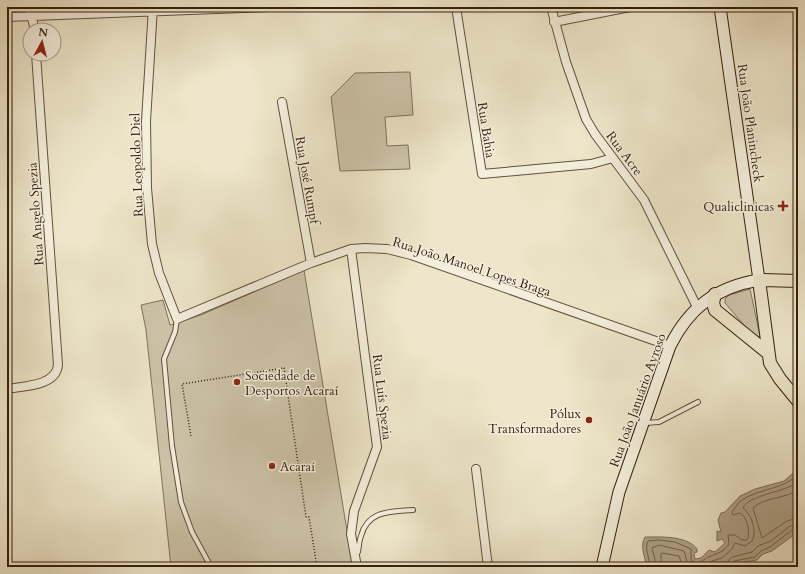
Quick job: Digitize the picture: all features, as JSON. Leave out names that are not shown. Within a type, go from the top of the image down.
[{"type":"main road","name":"Rua João Planincheck","points":[[720,7],[768,353],[775,373],[798,401]]},
{"type":"main road","name":"Rua João Januário Ayroso","points":[[602,567],[619,492],[642,423],[670,346],[685,319],[697,307],[716,294],[733,286],[759,280],[798,281]]},
{"type":"main road","points":[[716,294],[713,303],[715,310],[768,353]]},
{"type":"street","points":[[29,7],[33,22]]},
{"type":"street","points":[[7,18],[153,9],[269,7]]},
{"type":"street","name":"Rua Bahia","points":[[456,7],[482,174],[591,164],[613,158]]},
{"type":"street","name":"Rua Acre","points":[[551,7],[566,62],[586,119],[644,200],[697,307]]},
{"type":"street","points":[[554,22],[630,7]]},
{"type":"street","name":"Rua Leopoldo Diel","points":[[153,9],[146,121],[147,188],[152,244],[159,273],[177,319]]},
{"type":"street","name":"Rua Angelo Spezia","points":[[7,388],[43,382],[52,378],[57,373],[37,62]]},
{"type":"street","name":"Rua José Rumpf","points":[[282,102],[310,263]]},
{"type":"street","name":"Rua João Manoel Lopes Braga","points":[[177,319],[310,263],[351,249],[387,249],[411,255],[670,346]]},
{"type":"street","name":"Rua Luís Spezia","points":[[351,249],[377,447],[354,511],[351,534],[357,567]]},
{"type":"street","points":[[476,469],[488,567]]},
{"type":"lane","points":[[177,319],[177,326],[164,359],[172,446],[181,502],[192,532],[211,567]]},
{"type":"lane","points":[[642,423],[659,422],[698,402]]},
{"type":"lane","points":[[354,555],[358,552],[360,536],[365,524],[376,515],[413,510]]},
{"type":"path","points":[[191,436],[182,384],[284,368],[306,517],[309,517],[317,567]]},
{"type":"shaded area","points":[[410,72],[413,115],[385,117],[387,146],[408,145],[410,169],[340,171],[331,97],[355,73]]},
{"type":"shaded area","name":"Sociedade de Desportos Acaraí","points":[[304,270],[353,567],[171,567],[146,330],[141,305],[163,300],[170,325],[201,315]]},
{"type":"shaded area","points":[[750,289],[760,336],[755,338],[725,303],[725,299],[729,295]]},
{"type":"water","points":[[798,469],[798,532],[772,551],[763,554],[757,560],[739,563],[734,567],[646,567],[643,548],[643,541],[645,537],[665,537],[686,541],[697,549],[697,552],[694,553],[695,559],[701,558],[709,550],[715,552],[725,543],[722,539],[717,541],[717,531],[721,532],[718,520],[721,513],[725,512],[740,496],[755,489],[784,481]]},
{"type":"place","name":"Qualiclinicas","points":[[783,206]]},
{"type":"place","name":"Sociedade de Desportos Acaraí","points":[[237,382]]},
{"type":"place","name":"Pólux Transformadores","points":[[589,420]]},
{"type":"place","name":"Acaraí","points":[[272,466]]}]
